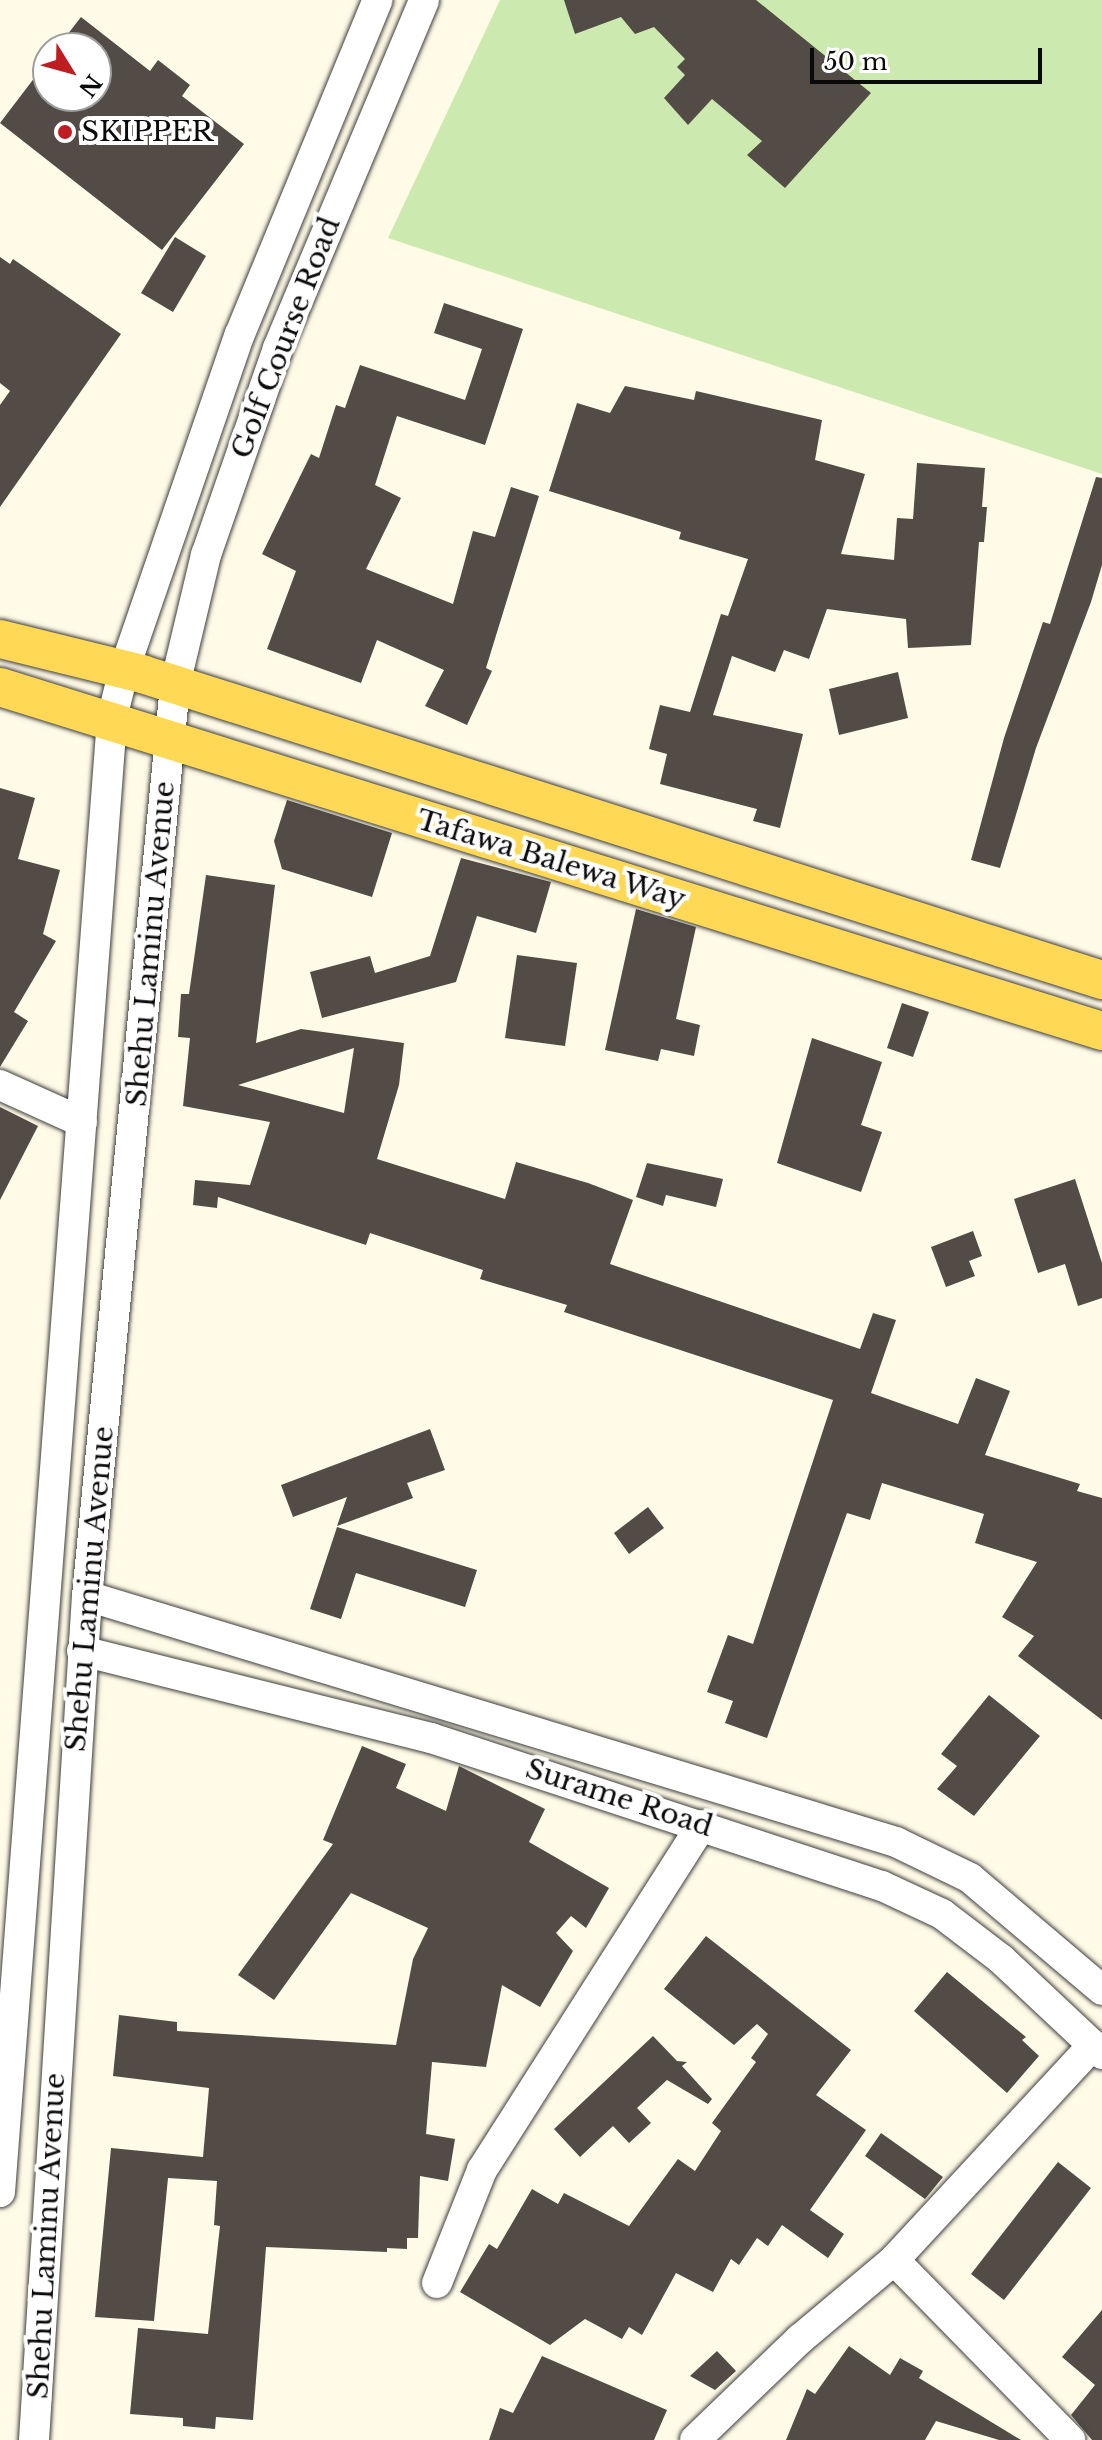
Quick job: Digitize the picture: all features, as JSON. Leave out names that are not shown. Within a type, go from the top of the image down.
[{"type":"main road","name":"Tafawa Balewa Way","points":[[0,639],[175,685],[1102,980]]},
{"type":"main road","name":"Tafawa Balewa Way","points":[[0,687],[112,718],[169,741],[1102,1031]]},
{"type":"street","name":"Golf Course Road","points":[[112,718],[124,670],[240,334],[378,0]]},
{"type":"street","name":"Golf Course Road","points":[[169,741],[175,685],[206,555],[278,348],[424,0]]},
{"type":"street","name":"Shehu Laminu Avenue","points":[[0,2192],[14,1814],[82,1122],[112,718]]},
{"type":"street","name":"Shehu Laminu Avenue","points":[[34,2440],[82,1651],[169,741]]},
{"type":"street","points":[[0,1085],[82,1122]]},
{"type":"street","name":"Surame Road","points":[[87,1596],[896,1842],[970,1878],[1102,1990]]},
{"type":"street","name":"Surame Road","points":[[82,1651],[431,1738],[882,1886],[942,1914],[1001,1959],[1098,2049]]},
{"type":"street","points":[[437,2283],[482,2170],[702,1825]]},
{"type":"street","points":[[695,2440],[800,2339],[894,2260],[1098,2049]]},
{"type":"street","points":[[894,2260],[1070,2440]]},
{"type":"green space","points":[[500,0],[1102,0],[1102,474],[388,238]]},
{"type":"building","points":[[564,0],[756,0],[871,93],[785,188],[747,155],[762,141],[712,99],[688,125],[664,98],[685,75],[677,67],[685,59],[654,27],[635,34],[621,17],[575,34]]},
{"type":"building","name":"SKIPPER","points":[[81,17],[100,32],[69,32]]},
{"type":"building","name":"SKIPPER","points":[[112,41],[150,71],[158,60],[190,85],[182,96],[244,144],[162,250],[0,123],[32,81],[32,112],[112,112]]},
{"type":"building","points":[[175,237],[206,256],[173,312],[141,293]]},
{"type":"building","points":[[0,257],[10,264],[13,259],[121,334],[0,507],[0,405],[10,391],[0,383]]},
{"type":"building","points":[[444,303],[523,329],[485,445],[397,416],[375,485],[401,498],[366,569],[453,604],[473,531],[495,537],[511,487],[539,496],[486,668],[492,671],[467,725],[425,706],[444,670],[377,640],[361,683],[267,649],[296,571],[262,554],[311,454],[319,458],[336,405],[345,408],[360,365],[465,400],[482,349],[434,333]]},
{"type":"building","points":[[625,386],[694,400],[696,391],[822,420],[815,460],[865,474],[841,554],[894,560],[897,518],[913,519],[917,463],[985,468],[982,507],[987,507],[984,542],[979,542],[971,645],[908,648],[906,619],[827,609],[809,659],[784,650],[775,672],[732,656],[713,715],[803,734],[780,828],[753,821],[757,809],[660,784],[667,754],[649,749],[660,705],[690,712],[721,614],[728,616],[748,559],[679,539],[681,532],[549,491],[577,403],[610,413]]},
{"type":"building","points":[[1096,477],[1102,478],[1102,565],[1091,602],[1036,748],[1000,868],[971,860],[1004,738],[1043,622],[1050,624]]},
{"type":"building","points":[[898,672],[908,718],[839,735],[829,689]]},
{"type":"building","points":[[0,788],[35,798],[18,859],[60,870],[43,934],[56,941],[14,1012],[28,1021],[0,1067]]},
{"type":"building","points":[[287,800],[392,833],[372,897],[282,869],[274,841]]},
{"type":"building","points":[[461,858],[551,882],[536,933],[477,916],[456,982],[322,1018],[310,972],[370,956],[375,973],[430,956]]},
{"type":"building","points":[[206,875],[275,885],[256,1043],[301,1029],[404,1043],[399,1085],[377,1159],[505,1199],[516,1162],[588,1183],[633,1200],[610,1264],[860,1349],[873,1313],[896,1320],[871,1393],[958,1424],[976,1378],[1010,1391],[985,1455],[1080,1484],[1077,1491],[1102,1498],[1102,1720],[1018,1656],[1034,1636],[1002,1617],[1037,1562],[975,1543],[984,1514],[882,1483],[870,1520],[847,1513],[767,1738],[725,1723],[733,1701],[707,1692],[728,1635],[753,1644],[833,1400],[564,1312],[567,1305],[480,1279],[483,1270],[370,1233],[366,1245],[218,1197],[217,1208],[193,1205],[195,1180],[250,1185],[270,1122],[183,1106],[190,1038],[178,1037],[181,994],[189,994]],"holes":[[[354,1048],[344,1113],[238,1085]]]},
{"type":"building","points":[[636,909],[696,927],[676,1019],[700,1025],[694,1056],[661,1049],[658,1061],[605,1050]]},
{"type":"building","points":[[517,955],[577,963],[565,1046],[505,1038]]},
{"type":"building","points":[[902,1003],[929,1012],[913,1057],[887,1048]]},
{"type":"building","points":[[812,1038],[882,1062],[861,1125],[882,1132],[861,1192],[777,1163]]},
{"type":"building","points":[[0,1107],[38,1126],[0,1200]]},
{"type":"building","points":[[647,1163],[723,1179],[716,1207],[666,1195],[663,1206],[636,1197]]},
{"type":"building","points":[[1075,1179],[1102,1263],[1102,1298],[1078,1306],[1065,1264],[1038,1273],[1014,1199]]},
{"type":"building","points":[[973,1231],[982,1256],[969,1261],[975,1276],[946,1287],[931,1247]]},
{"type":"building","points":[[430,1429],[445,1470],[407,1483],[413,1498],[337,1526],[347,1497],[293,1517],[281,1485]]},
{"type":"building","points":[[648,1507],[664,1528],[629,1554],[614,1533]]},
{"type":"building","points":[[337,1527],[477,1570],[465,1607],[356,1573],[341,1619],[310,1609]]},
{"type":"building","points":[[989,1695],[1040,1736],[974,1816],[937,1789],[957,1766],[941,1754]]},
{"type":"building","points":[[362,1746],[406,1764],[396,1788],[446,1811],[459,1766],[545,1809],[529,1842],[609,1888],[586,1928],[571,1916],[556,1933],[573,1951],[540,2007],[502,1985],[486,2067],[432,2062],[426,2134],[455,2139],[448,2181],[420,2176],[418,2238],[407,2238],[407,2249],[387,2248],[387,2252],[266,2247],[253,2420],[216,2417],[215,2429],[183,2426],[183,2418],[130,2414],[138,2328],[208,2334],[220,2226],[214,2225],[217,2181],[168,2178],[154,2321],[95,2317],[111,2148],[203,2157],[209,2088],[113,2076],[119,2015],[177,2022],[177,2031],[396,2045],[413,1959],[428,1928],[351,1893],[274,2000],[238,1975],[333,1844],[323,1840]]},
{"type":"building","points":[[706,1936],[851,2050],[816,2095],[866,2130],[810,2210],[844,2234],[828,2258],[782,2225],[768,2246],[757,2238],[739,2265],[731,2259],[713,2292],[676,2273],[642,2335],[629,2327],[622,2339],[585,2319],[550,2345],[460,2292],[489,2244],[497,2249],[532,2189],[558,2204],[564,2193],[629,2226],[678,2159],[695,2171],[721,2131],[712,2123],[756,2062],[751,2058],[768,2034],[757,2024],[734,2045],[664,1989]]},
{"type":"building","points":[[947,1972],[1026,2037],[1022,2040],[1039,2056],[1007,2093],[914,2011]]},
{"type":"building","points":[[653,2036],[677,2061],[687,2062],[682,2066],[712,2099],[708,2104],[667,2080],[637,2108],[651,2123],[629,2143],[613,2126],[580,2157],[554,2129]]},
{"type":"building","points":[[881,2133],[943,2177],[925,2199],[865,2156]]},
{"type":"building","points":[[1058,2162],[1091,2188],[1004,2300],[971,2274]]},
{"type":"building","points":[[1102,2310],[1102,2440],[1092,2440],[1071,2415],[1095,2385],[1062,2357]]},
{"type":"building","points":[[849,2346],[890,2375],[900,2358],[923,2371],[919,2378],[1021,2440],[999,2440],[936,2421],[925,2440],[786,2440],[807,2389],[815,2394]]},
{"type":"building","points":[[717,2351],[736,2371],[715,2390],[690,2376]]},
{"type":"building","points":[[542,2356],[667,2410],[654,2440],[489,2440],[500,2408],[513,2413]]},
{"type":"place","name":"SKIPPER","points":[[65,132]]}]
